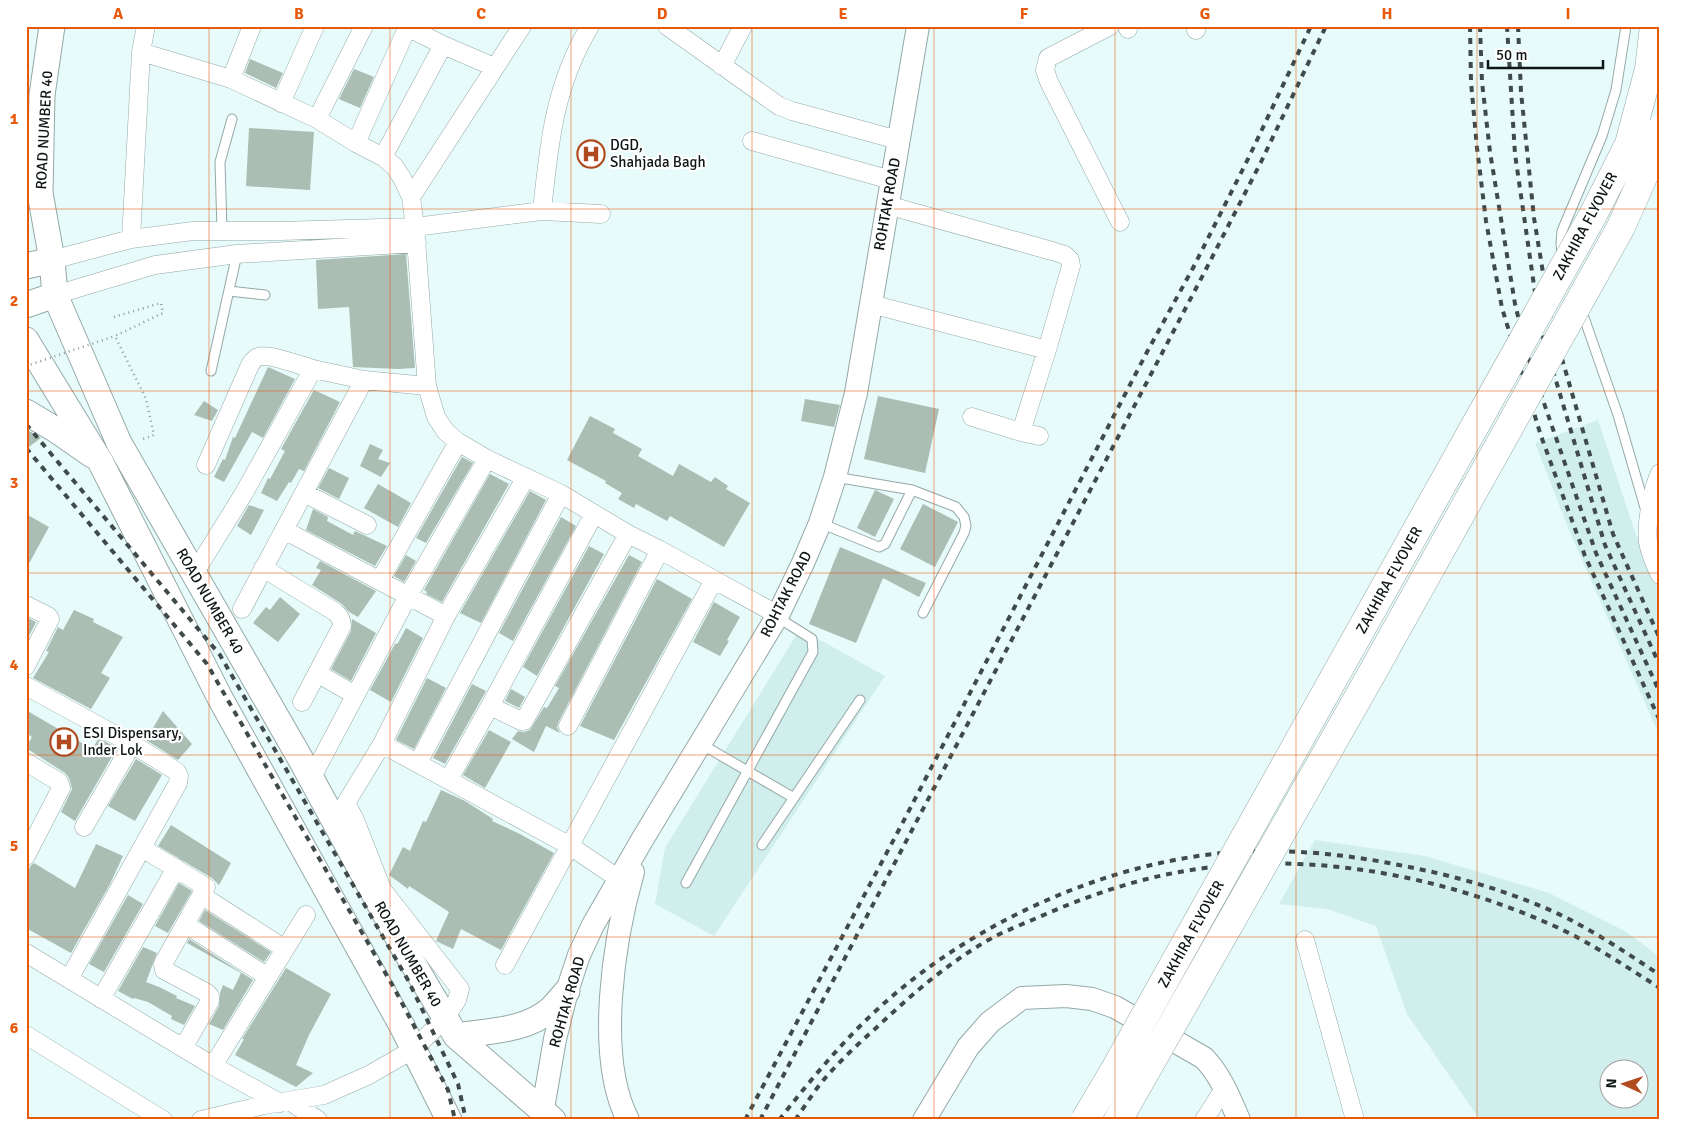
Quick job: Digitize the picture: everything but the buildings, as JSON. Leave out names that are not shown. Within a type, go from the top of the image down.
[{"type":"main road","name":"ROAD NUMBER 40","points":[[52,26],[42,95],[40,193],[56,295],[119,443],[450,1027],[546,1117]]},
{"type":"main road","name":"ZAKHIRA FLYOVER","points":[[1085,1120],[1124,1054],[1594,213],[1628,144],[1649,69],[1654,26]]},
{"type":"main road","name":"ZAKHIRA FLYOVER","points":[[1118,1120],[1371,675],[1621,227],[1655,150],[1660,130]]},
{"type":"main road","points":[[26,266],[52,260]]},
{"type":"main road","points":[[26,305],[56,295]]},
{"type":"main road","points":[[26,340],[100,461],[220,698],[414,1049],[449,1120]]},
{"type":"main road","points":[[26,412],[56,430],[100,461]]},
{"type":"main road","points":[[450,1027],[505,1028],[531,1022],[550,1010],[567,991]]},
{"type":"street","points":[[131,239],[140,52],[146,26]]},
{"type":"street","points":[[231,80],[252,26]]},
{"type":"street","points":[[282,102],[315,26]]},
{"type":"street","points":[[317,119],[364,26]]},
{"type":"street","points":[[411,197],[522,26]]},
{"type":"street","points":[[667,26],[779,106],[898,140]]},
{"type":"street","points":[[722,66],[743,26]]},
{"type":"street","name":"ROHTAK ROAD","points":[[546,1117],[555,1039],[567,991],[579,955],[593,925],[619,879],[777,616],[803,564],[820,523],[835,477],[856,393],[918,26]]},
{"type":"street","points":[[1110,26],[1048,58],[1046,70],[1049,82],[1120,222]]},
{"type":"street","points":[[356,143],[407,27],[442,45],[494,67]]},
{"type":"street","points":[[542,211],[550,136],[557,104],[567,73],[588,27]]},
{"type":"street","points":[[383,157],[442,45]]},
{"type":"street","points":[[140,52],[231,80],[282,102],[317,119],[383,157],[394,166],[411,197],[416,235],[428,386],[436,417],[446,432],[487,460],[560,494],[628,534],[777,616]]},
{"type":"street","points":[[752,141],[891,180]]},
{"type":"street","points":[[887,206],[1052,251],[1065,255],[1070,260],[1047,350],[1021,432]]},
{"type":"street","points":[[56,295],[155,265],[237,254],[416,235],[542,211],[601,214]]},
{"type":"street","points":[[52,260],[131,239],[194,231],[416,235]]},
{"type":"street","points":[[871,304],[1047,350]]},
{"type":"street","points":[[206,465],[250,365],[257,357],[263,356],[313,370],[364,380],[428,386]]},
{"type":"street","points":[[200,564],[244,493],[313,370]]},
{"type":"street","points":[[242,609],[364,380]]},
{"type":"street","points":[[972,417],[1039,436]]},
{"type":"street","points":[[380,580],[458,442]]},
{"type":"street","points":[[311,780],[408,596],[487,460]]},
{"type":"street","points":[[1660,473],[1649,521],[1648,544],[1660,575]]},
{"type":"street","points":[[201,1120],[272,1108],[324,1096],[369,1075],[450,1027],[460,989],[382,889],[355,820],[346,803],[382,744],[446,616],[526,477]]},
{"type":"street","points":[[304,493],[367,525]]},
{"type":"street","points":[[418,763],[560,494]]},
{"type":"street","points":[[449,779],[594,514]]},
{"type":"street","points":[[284,530],[446,616]]},
{"type":"street","points":[[490,706],[521,721],[524,720],[628,534]]},
{"type":"street","points":[[568,726],[660,550]]},
{"type":"street","points":[[263,568],[340,616],[342,626],[302,702]]},
{"type":"street","points":[[505,965],[714,580]]},
{"type":"street","points":[[26,605],[48,616],[50,619],[31,647],[26,666]]},
{"type":"street","points":[[317,673],[355,695]]},
{"type":"street","points":[[26,686],[132,744],[176,772],[179,776],[178,783],[69,979]]},
{"type":"street","points":[[84,827],[132,744]]},
{"type":"street","points":[[382,744],[570,846],[619,879]]},
{"type":"street","points":[[26,762],[59,782],[61,788],[26,856]]},
{"type":"street","points":[[628,1120],[620,1105],[611,1065],[612,987],[617,941],[625,901],[642,840]]},
{"type":"street","points":[[142,848],[206,887],[163,964],[164,970],[210,996],[210,1001],[183,1048]]},
{"type":"street","points":[[101,999],[176,868]]},
{"type":"street","points":[[201,895],[285,949]]},
{"type":"street","points":[[213,1066],[306,916]]},
{"type":"street","points":[[185,924],[268,977]]},
{"type":"street","points":[[1304,940],[1355,1120]]},
{"type":"street","points":[[26,953],[213,1066],[272,1108],[313,1118]]},
{"type":"street","points":[[924,1120],[968,1047],[990,1022],[1022,998],[1066,996],[1092,999],[1116,1007],[1204,1058],[1214,1069],[1225,1087],[1239,1120]]},
{"type":"street","points":[[26,1035],[163,1120]]},
{"type":"street","points":[[1204,1120],[1225,1087]]},
{"type":"lane","points":[[1626,26],[1616,90],[1602,136],[1562,231],[1561,252],[1618,416],[1649,521]]},
{"type":"lane","points":[[222,231],[220,162],[232,119]]},
{"type":"lane","points":[[211,371],[237,254]]},
{"type":"lane","points":[[229,291],[265,295]]},
{"type":"lane","points":[[835,477],[912,490],[956,507],[964,517],[966,522],[964,533],[923,613]]},
{"type":"lane","points":[[820,523],[880,547],[885,544],[912,490]]},
{"type":"lane","points":[[686,883],[746,770],[813,652],[812,639],[777,616]]},
{"type":"lane","points":[[762,846],[860,700]]},
{"type":"lane","points":[[700,743],[794,798]]},
{"type":"path","points":[[26,366],[115,336],[164,314],[162,303],[114,317]]},
{"type":"path","points":[[115,336],[146,399]]},
{"type":"shaded area","points":[[1598,420],[1635,532],[1660,587],[1660,737],[1569,530],[1535,443]]},
{"type":"shaded area","points":[[800,629],[885,676],[714,936],[655,904],[665,848]]},
{"type":"shaded area","points":[[1315,840],[1425,856],[1549,893],[1625,931],[1660,957],[1660,1120],[1480,1120],[1407,1014],[1376,926],[1327,909],[1279,904]]},
{"type":"railway","points":[[745,1120],[902,824],[1147,352],[1193,268],[1249,157],[1311,26]]},
{"type":"railway","points":[[760,1120],[1203,275],[1261,162],[1326,26]]},
{"type":"railway","points":[[1470,26],[1471,82],[1477,148],[1486,221],[1502,308],[1541,436],[1585,556],[1660,721]]},
{"type":"railway","points":[[1480,26],[1482,82],[1490,152],[1515,304],[1528,357],[1596,553],[1660,693]]},
{"type":"railway","points":[[1507,26],[1515,154],[1540,327],[1605,545],[1660,666]]},
{"type":"railway","points":[[1518,26],[1521,92],[1534,218],[1551,321],[1613,534],[1660,639]]},
{"type":"railway","points":[[26,424],[220,655],[408,980],[458,1084],[466,1120]]},
{"type":"railway","points":[[26,448],[207,664],[394,988],[448,1090],[455,1120]]},
{"type":"railway","points":[[779,1120],[852,1034],[884,1003],[939,960],[979,935],[1021,912],[1065,892],[1111,876],[1157,864],[1204,855],[1250,851],[1325,854],[1381,861],[1457,878],[1496,889],[1566,918],[1607,941],[1660,975]]},
{"type":"railway","points":[[795,1120],[823,1081],[857,1045],[917,991],[976,947],[1012,929],[1099,893],[1153,877],[1191,870],[1235,865],[1326,866],[1371,871],[1461,891],[1504,905],[1560,929],[1590,944],[1660,988]]},
{"type":"place","name":"DGD, Shahjada Bagh","points":[[591,154]]},
{"type":"place","name":"ESI Dispensary, Inder Lok","points":[[64,742]]}]
